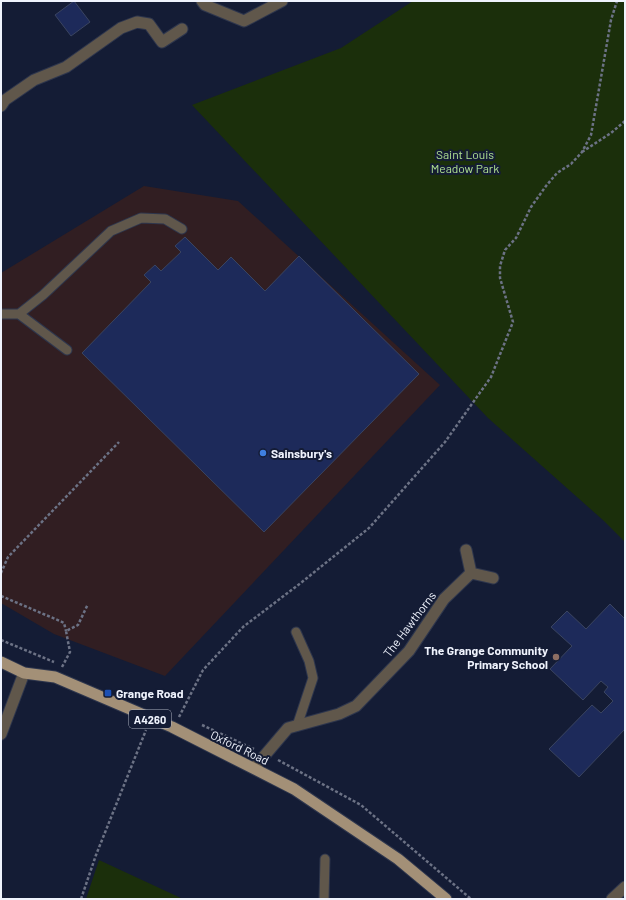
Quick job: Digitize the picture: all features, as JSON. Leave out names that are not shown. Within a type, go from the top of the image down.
[{"type":"main road","name":"Oxford Road","points":[[1,662],[24,673],[56,677],[172,727],[294,789],[398,859],[446,899]]},
{"type":"street","points":[[202,1],[205,6],[244,21],[282,1]]},
{"type":"street","points":[[1,106],[5,100],[34,80],[66,67],[121,28],[137,22],[149,24],[162,42],[182,29]]},
{"type":"street","points":[[466,550],[471,573],[493,578]]},
{"type":"street","name":"The Hawthorns","points":[[254,768],[283,732],[297,726],[339,714],[356,706],[408,651],[444,599],[471,573]]},
{"type":"street","points":[[1,734],[24,673]]},
{"type":"street","points":[[612,899],[625,887]]},
{"type":"lane","points":[[19,314],[43,295],[111,230],[141,218],[165,219],[182,228]]},
{"type":"lane","points":[[1,314],[19,314],[67,350]]},
{"type":"lane","points":[[296,632],[308,661],[313,678],[297,726]]},
{"type":"lane","points":[[324,899],[325,859]]},
{"type":"path","points":[[172,727],[203,670],[243,627],[302,582],[368,528],[446,442],[491,377],[513,322],[500,278],[500,266],[505,250],[516,238],[532,207],[546,186],[557,172],[572,164],[582,152],[591,135],[611,20],[616,1]]},
{"type":"path","points":[[582,152],[611,133],[625,121]]},
{"type":"path","points":[[1,573],[8,557],[118,442]]},
{"type":"path","points":[[1,596],[64,624],[70,652],[56,677]]},
{"type":"path","points":[[66,631],[78,625],[88,604]]},
{"type":"path","points":[[82,899],[96,855],[151,719]]},
{"type":"shaded area","points":[[144,186],[238,201],[440,385],[165,676],[54,634],[1,603],[1,273]]},
{"type":"green space","name":"Saint Louis Meadow Park","points":[[413,1],[625,1],[625,542],[604,521],[488,418],[192,105],[341,48]]},
{"type":"green space","points":[[99,860],[183,899],[86,899]]},
{"type":"building","points":[[74,1],[90,22],[71,36],[55,15]]},
{"type":"building","name":"Sainsbury's","points":[[185,237],[218,270],[231,257],[265,291],[299,256],[419,374],[264,532],[82,353],[151,282],[144,275],[155,265],[161,271],[181,252],[175,246]]},
{"type":"building","points":[[610,604],[625,619],[625,729],[579,777],[549,749],[592,705],[601,713],[613,701],[604,692],[608,687],[601,681],[583,700],[550,669],[572,646],[551,627],[567,611],[586,629]]},
{"type":"place","name":"Sainsbury's","points":[[263,453]]},
{"type":"place","name":"The Grange Community Primary School","points":[[556,657]]},
{"type":"place","name":"Grange Road","points":[[108,693]]}]
